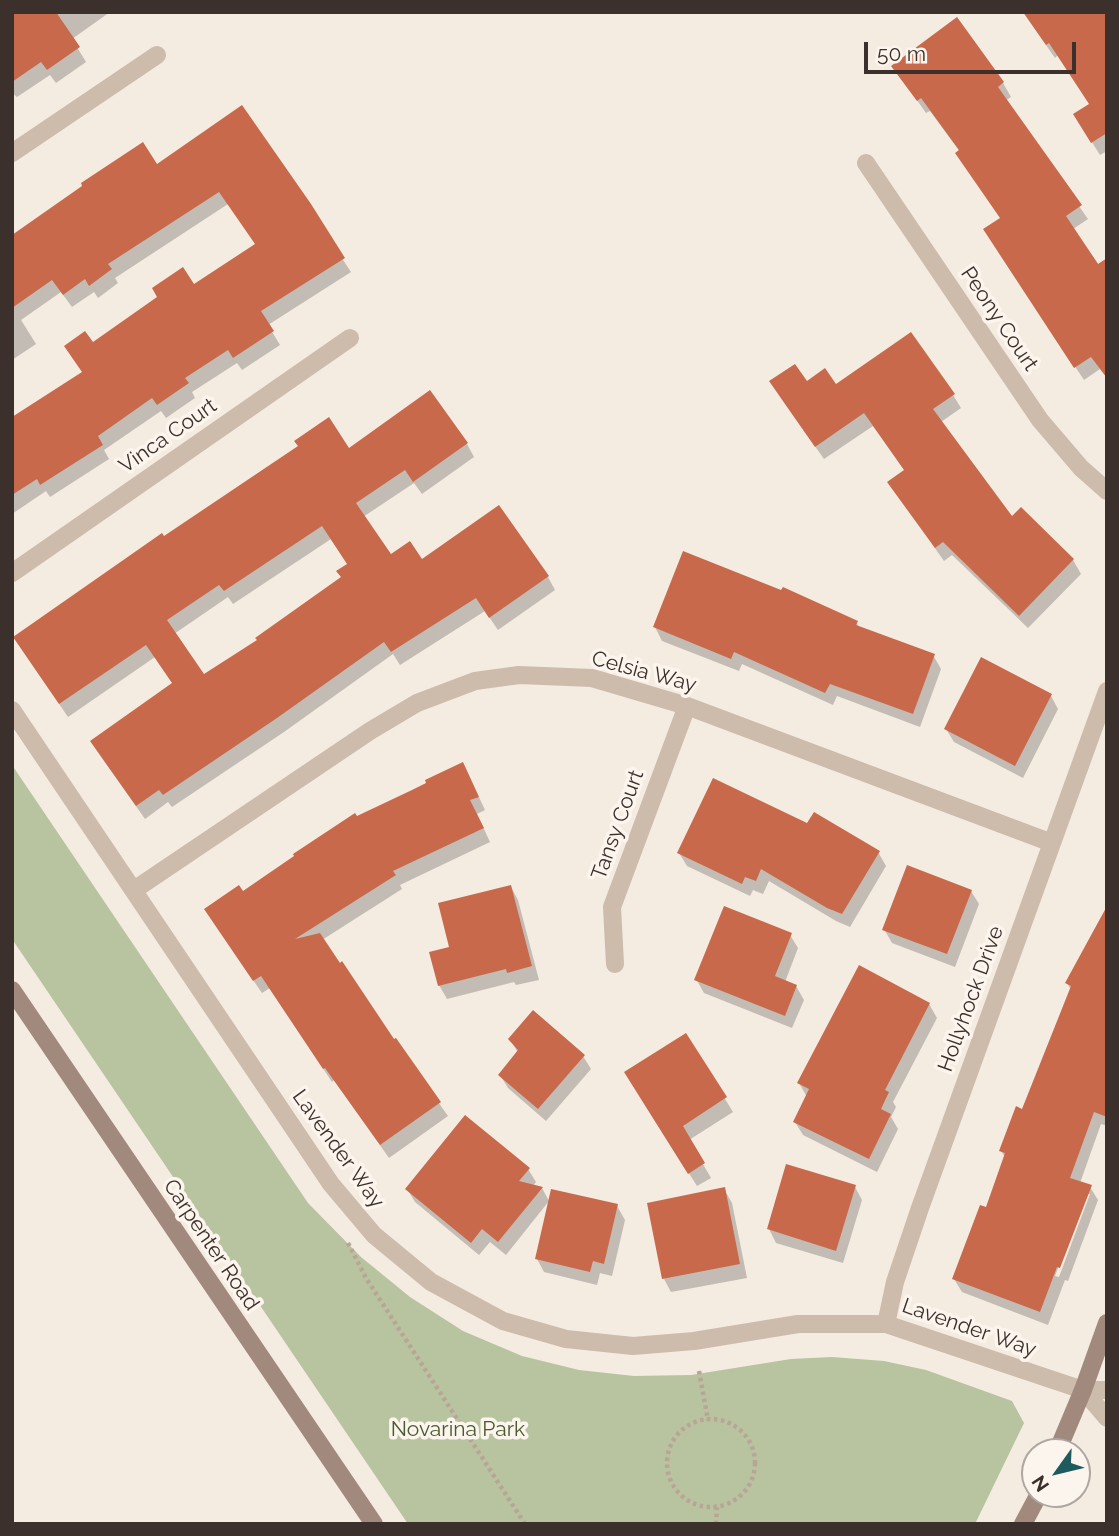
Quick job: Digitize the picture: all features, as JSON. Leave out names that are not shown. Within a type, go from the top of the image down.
[{"type":"street","points":[[12,153],[157,55]]},
{"type":"street","name":"Peony Court","points":[[866,163],[1040,421],[1080,468],[1107,491]]},
{"type":"street","name":"Vinca Court","points":[[12,573],[350,338]]},
{"type":"street","name":"Celsia Way","points":[[134,890],[370,731],[417,703],[475,681],[519,675],[592,678],[687,706],[1052,843]]},
{"type":"street","name":"Hollyhock Drive","points":[[886,1324],[895,1282],[920,1208],[1107,691]]},
{"type":"street","name":"Tansy Court","points":[[615,964],[612,907],[687,706]]},
{"type":"street","name":"Lavender Way","points":[[12,710],[331,1184],[374,1235],[431,1282],[503,1321],[566,1339],[633,1346],[694,1341],[797,1324],[886,1324],[1083,1390],[1107,1390]]},
{"type":"street","name":"Carpenter Road","points":[[12,990],[374,1524]]},
{"type":"street","points":[[1063,1438],[1107,1323]]},
{"type":"street","points":[[1083,1390],[1107,1418]]},
{"type":"street","points":[[1023,1524],[1032,1508]]},
{"type":"path","points":[[343,1234],[366,1278],[525,1524]]},
{"type":"path","points":[[699,1371],[708,1420]]},
{"type":"path","points":[[719,1418],[746,1433],[756,1464],[753,1480],[744,1493],[717,1507],[698,1505],[685,1499],[670,1481],[666,1461],[669,1445],[679,1432],[696,1422],[719,1418]]},
{"type":"path","points":[[716,1524],[717,1507]]},
{"type":"green space","name":"Novarina Park","points":[[12,765],[308,1203],[361,1257],[410,1297],[463,1331],[522,1356],[579,1370],[634,1376],[691,1375],[791,1359],[832,1357],[884,1361],[926,1370],[1012,1401],[1024,1423],[975,1524],[408,1524],[12,939]]},
{"type":"building","points":[[12,12],[56,12],[80,47],[47,70],[41,62],[12,82]]},
{"type":"building","points":[[1023,12],[1107,12],[1107,133],[1091,143],[1073,114],[1089,104],[1049,43],[1046,45]]},
{"type":"building","points":[[957,17],[1004,82],[998,87],[1082,205],[1066,216],[1098,264],[1107,258],[1107,378],[1091,357],[1074,368],[983,229],[1000,218],[955,153],[959,150],[921,98],[917,101],[891,66]]},
{"type":"building","points":[[242,105],[345,258],[261,311],[274,331],[233,358],[228,350],[185,378],[189,383],[157,405],[152,398],[98,436],[103,445],[40,485],[37,479],[12,495],[12,417],[82,372],[64,346],[85,331],[93,342],[157,297],[152,288],[183,267],[194,284],[255,244],[219,192],[108,264],[112,269],[89,286],[85,279],[63,295],[52,280],[12,308],[12,235],[82,186],[81,183],[143,142],[157,164]]},
{"type":"building","points":[[911,332],[955,394],[933,409],[1012,516],[1021,507],[1074,559],[1019,616],[943,542],[935,548],[887,482],[904,470],[864,413],[815,447],[769,381],[795,364],[807,381],[825,368],[836,384]]},
{"type":"building","points":[[430,390],[468,443],[413,482],[405,470],[356,503],[391,554],[410,541],[422,559],[499,505],[549,576],[489,618],[476,598],[391,652],[384,642],[163,795],[159,790],[136,806],[90,741],[172,683],[146,645],[59,704],[13,637],[162,533],[164,536],[298,446],[294,441],[329,417],[349,448]],"holes":[[[322,526],[347,564],[336,571],[341,577],[255,638],[257,640],[204,674],[167,620],[219,585],[224,591]]]},
{"type":"building","points":[[683,551],[781,590],[783,587],[858,621],[856,625],[935,654],[913,714],[830,684],[825,693],[734,652],[731,659],[653,627]]},
{"type":"building","points":[[981,657],[1052,694],[1015,766],[944,729]]},
{"type":"building","points":[[463,762],[479,797],[470,800],[484,828],[393,871],[396,875],[295,939],[320,933],[441,1102],[380,1145],[325,1068],[323,1069],[261,976],[253,981],[204,909],[239,885],[243,891],[355,813],[357,816]]},
{"type":"building","points":[[713,778],[807,823],[814,812],[880,851],[842,914],[761,869],[756,881],[745,877],[742,884],[677,853]]},
{"type":"building","points":[[907,865],[972,890],[947,954],[882,930]]},
{"type":"building","points":[[511,885],[532,966],[507,973],[506,969],[438,986],[429,952],[449,947],[438,903]]},
{"type":"building","points":[[724,906],[792,933],[775,976],[797,985],[785,1016],[694,980]]},
{"type":"building","points":[[1107,906],[1107,1117],[1094,1112],[1070,1178],[1092,1185],[1040,1312],[952,1279],[980,1205],[986,1207],[1005,1153],[999,1151],[1016,1106],[1022,1109],[1071,986],[1065,983]]},
{"type":"building","points":[[859,965],[930,1003],[885,1090],[889,1092],[881,1109],[891,1114],[869,1159],[793,1122],[809,1089],[797,1083]]},
{"type":"building","points":[[533,1010],[585,1055],[538,1109],[498,1075],[518,1050],[508,1039]]},
{"type":"building","points":[[686,1033],[727,1097],[683,1126],[705,1163],[688,1174],[624,1072]]},
{"type":"building","points":[[465,1115],[530,1168],[519,1181],[543,1187],[498,1242],[482,1229],[471,1243],[405,1189]]},
{"type":"building","points":[[786,1164],[856,1185],[836,1251],[767,1229]]},
{"type":"building","points":[[725,1187],[740,1264],[662,1279],[647,1203]]},
{"type":"building","points":[[551,1189],[618,1204],[604,1264],[593,1261],[590,1272],[535,1259]]}]
